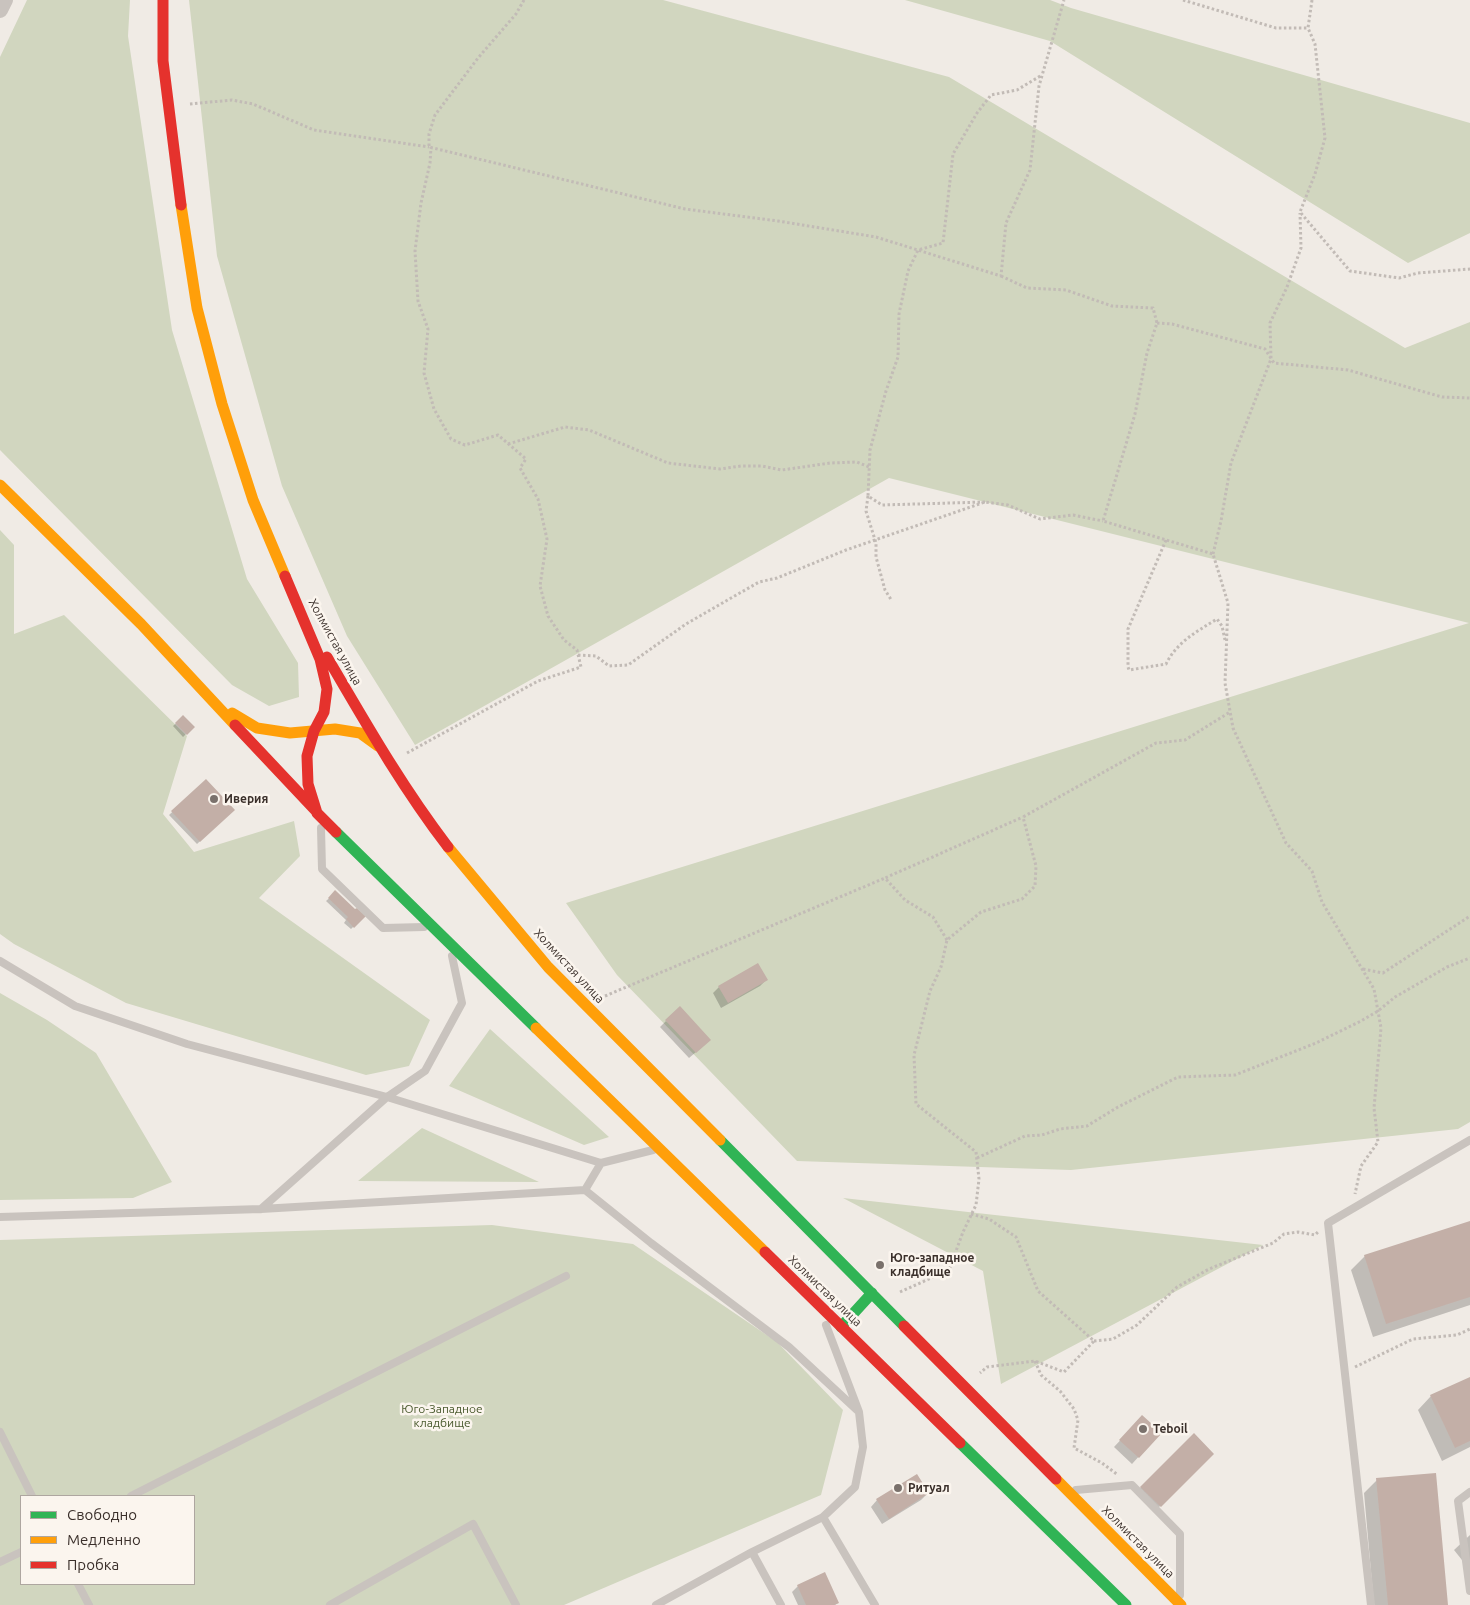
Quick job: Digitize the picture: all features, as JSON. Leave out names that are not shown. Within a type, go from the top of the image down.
[{"type":"main road","points":[[163,0],[163,61],[178,184],[195,298],[222,404],[253,500],[296,601]]},
{"type":"main road","points":[[0,485],[141,624],[319,815]]},
{"type":"main road","name":"Холмистая улица","points":[[296,601],[320,659],[327,689],[324,712],[314,731],[307,756],[308,784],[319,815],[1126,1605]]},
{"type":"main road","name":"Холмистая улица","points":[[296,601],[378,746],[416,804],[490,900],[548,967],[1181,1605]]},
{"type":"main road","points":[[200,688],[233,715],[257,728],[290,733],[335,729],[360,733],[378,746]]},
{"type":"main road","points":[[841,1326],[876,1297]]},
{"type":"street","points":[[0,10],[5,0]]},
{"type":"lane","points":[[319,815],[322,869],[342,889],[383,928],[433,926]]},
{"type":"lane","points":[[261,1209],[387,1097],[424,1071],[462,1002],[449,942]]},
{"type":"lane","points":[[0,961],[74,1006],[187,1044],[387,1097],[601,1163],[660,1149]]},
{"type":"lane","points":[[1371,1605],[1328,1222],[1470,1140]]},
{"type":"lane","points":[[585,1190],[601,1163]]},
{"type":"lane","points":[[0,1217],[261,1209],[585,1190],[651,1244],[788,1347],[859,1412]]},
{"type":"lane","points":[[133,1495],[566,1276]]},
{"type":"lane","points":[[656,1605],[752,1552],[823,1517],[855,1487],[863,1447],[859,1412],[818,1304]]},
{"type":"lane","points":[[0,1432],[32,1495]]},
{"type":"lane","points":[[1068,1491],[1132,1485],[1180,1534],[1181,1605]]},
{"type":"lane","points":[[1470,1492],[1458,1501],[1470,1591]]},
{"type":"lane","points":[[823,1517],[875,1605]]},
{"type":"lane","points":[[330,1605],[472,1524],[516,1605]]},
{"type":"lane","points":[[0,1562],[20,1552]]},
{"type":"lane","points":[[752,1552],[781,1605]]},
{"type":"lane","points":[[79,1585],[89,1605]]},
{"type":"path","points":[[389,763],[538,681],[581,667],[577,650],[564,640],[548,616],[540,586],[547,539],[538,499],[520,468],[526,459],[498,435],[465,445],[451,439],[434,409],[424,373],[428,329],[418,301],[416,251],[421,203],[430,163],[429,134],[435,115],[478,58],[516,14],[524,0]]},
{"type":"path","points":[[1001,276],[1006,223],[1030,170],[1039,86],[1064,0]]},
{"type":"path","points":[[1184,0],[1276,28],[1308,28]]},
{"type":"path","points":[[1312,0],[1308,28],[1315,44],[1324,138],[1315,174],[1300,212],[1300,248],[1270,323],[1271,359],[1231,463],[1222,521],[1213,554],[1228,603],[1225,682],[1233,728],[1286,843],[1312,871],[1322,902],[1374,989],[1381,1028],[1374,1108],[1378,1142],[1361,1166],[1358,1185],[1350,1210]]},
{"type":"path","points":[[892,601],[885,590],[880,573],[875,541],[866,511],[870,450],[886,391],[898,357],[899,314],[908,271],[918,250],[943,243],[953,154],[977,113],[991,95],[1018,90],[1042,75]]},
{"type":"path","points":[[168,106],[232,100],[253,104],[314,130],[430,147],[685,209],[778,221],[867,236],[1001,276],[1027,288],[1066,290],[1112,306],[1154,308],[1157,323],[1147,352],[1135,414],[1103,521]]},
{"type":"path","points":[[1300,212],[1350,271],[1399,278],[1418,272],[1470,269]]},
{"type":"path","points":[[1157,323],[1172,324],[1265,349],[1274,363],[1348,370],[1442,397],[1470,398]]},
{"type":"path","points":[[508,444],[565,427],[589,430],[668,463],[720,469],[740,466],[762,466],[782,470],[830,463],[858,462],[869,467]]},
{"type":"path","points":[[868,496],[882,505],[985,502],[1008,506],[1040,519],[1073,515],[1103,521],[1213,554]]},
{"type":"path","points":[[578,655],[596,656],[609,666],[628,665],[686,624],[759,582],[777,578],[846,550],[909,530],[958,510],[985,502]]},
{"type":"path","points":[[1166,540],[1128,629],[1129,670],[1166,664],[1172,652],[1188,637],[1217,620],[1222,626],[1226,646]]},
{"type":"path","points":[[586,1004],[885,878],[1023,817],[1156,743],[1185,740],[1230,712]]},
{"type":"path","points":[[946,940],[981,912],[1022,898],[1035,886],[1036,866],[1023,817]]},
{"type":"path","points":[[876,1297],[949,1270],[976,1205],[979,1179],[976,1152],[916,1104],[914,1055],[930,991],[941,967],[946,940],[933,917],[905,900],[885,878]]},
{"type":"path","points":[[1362,969],[1383,973],[1470,916]]},
{"type":"path","points":[[977,1158],[1025,1136],[1042,1135],[1060,1128],[1087,1126],[1118,1107],[1178,1078],[1235,1075],[1316,1043],[1378,1011],[1395,997],[1447,967],[1470,958]]},
{"type":"path","points":[[971,1214],[989,1219],[1016,1237],[1038,1291],[1094,1341]]},
{"type":"path","points":[[964,1385],[987,1367],[1035,1361],[1064,1372],[1094,1341],[1112,1339],[1137,1325],[1177,1287],[1209,1270],[1273,1243],[1284,1234],[1298,1232],[1314,1235],[1328,1222]]},
{"type":"path","points":[[1345,1372],[1413,1339],[1456,1335],[1470,1329]]},
{"type":"path","points":[[1035,1361],[1041,1375],[1060,1391],[1074,1409],[1078,1420],[1074,1448],[1102,1463],[1132,1485]]},
{"type":"green space","points":[[27,0],[130,0],[128,36],[172,330],[247,579],[298,663],[299,697],[269,706],[232,685],[0,450],[0,57]]},
{"type":"green space","points":[[189,0],[663,0],[949,77],[1405,348],[1470,322],[1470,1122],[1458,1129],[1071,1170],[797,1161],[617,975],[566,903],[1469,623],[889,478],[415,745],[347,636],[282,486],[217,256]]},
{"type":"green space","points":[[905,0],[1050,0],[1071,8],[1470,123],[1470,233],[1408,263],[1050,41]]},
{"type":"green space","points":[[0,530],[14,545],[14,634],[64,615],[187,736],[163,814],[194,852],[294,821],[300,856],[259,898],[430,1020],[409,1066],[366,1075],[126,1003],[14,944],[0,934]]},
{"type":"green space","points":[[0,993],[47,1020],[96,1053],[172,1182],[133,1198],[0,1200]]},
{"type":"green space","points":[[490,1029],[609,1137],[584,1145],[449,1086]]},
{"type":"green space","points":[[422,1128],[539,1182],[358,1181]]},
{"type":"green space","points":[[843,1198],[1263,1245],[1001,1384],[983,1271]]},
{"type":"green space","name":"Юго-Западное кладбище","points":[[492,1225],[633,1244],[777,1342],[843,1410],[821,1495],[564,1605],[0,1605],[0,1240]]},
{"type":"building","points":[[183,715],[195,727],[187,735],[175,723]]},
{"type":"building","points":[[206,779],[235,810],[200,842],[171,811]]},
{"type":"building","points":[[335,890],[355,909],[357,908],[366,916],[354,928],[346,919],[348,917],[328,898]]},
{"type":"building","points":[[758,963],[768,980],[728,1003],[718,986]]},
{"type":"building","points":[[680,1006],[711,1040],[696,1053],[665,1020]]},
{"type":"building","points":[[1470,1221],[1470,1297],[1386,1324],[1364,1255]]},
{"type":"building","points":[[1470,1377],[1470,1441],[1455,1448],[1430,1395]]},
{"type":"building","points":[[1142,1415],[1162,1433],[1139,1458],[1119,1440]]},
{"type":"building","points":[[1194,1433],[1214,1454],[1161,1507],[1140,1487]]},
{"type":"building","points":[[1436,1473],[1448,1605],[1388,1605],[1376,1478]]},
{"type":"building","points":[[917,1474],[929,1493],[889,1519],[876,1499]]},
{"type":"building","points":[[825,1572],[839,1603],[834,1605],[806,1605],[797,1585]]},
{"type":"traffic: fast","points":[[336,832],[536,1028]]},
{"type":"traffic: fast","points":[[720,1140],[904,1326]]},
{"type":"traffic: fast","points":[[841,1327],[872,1293]]},
{"type":"traffic: fast","points":[[960,1443],[1126,1605]]},
{"type":"traffic: slow","points":[[181,205],[197,308],[222,404],[253,500],[285,576]]},
{"type":"traffic: slow","points":[[0,485],[141,624],[235,725]]},
{"type":"traffic: slow","points":[[232,713],[257,728],[290,733],[335,729],[360,733],[378,746]]},
{"type":"traffic: slow","points":[[448,847],[548,967],[720,1140]]},
{"type":"traffic: slow","points":[[536,1028],[765,1252]]},
{"type":"traffic: slow","points":[[1056,1479],[1181,1605]]},
{"type":"traffic: jam","points":[[163,0],[163,61],[181,205]]},
{"type":"traffic: jam","points":[[285,576],[320,659],[327,689],[324,712],[314,731],[307,756],[308,784],[317,813],[336,832]]},
{"type":"traffic: jam","points":[[327,657],[400,778],[448,847]]},
{"type":"traffic: jam","points":[[235,725],[316,811]]},
{"type":"traffic: jam","points":[[765,1252],[960,1443]]},
{"type":"traffic: jam","points":[[904,1326],[1056,1479]]},
{"type":"place","name":"Иверия","points":[[214,799]]},
{"type":"place","name":"Юго-западное кладбище","points":[[880,1265]]},
{"type":"place","name":"Teboil","points":[[1143,1429]]},
{"type":"place","name":"Ритуал","points":[[898,1488]]}]
